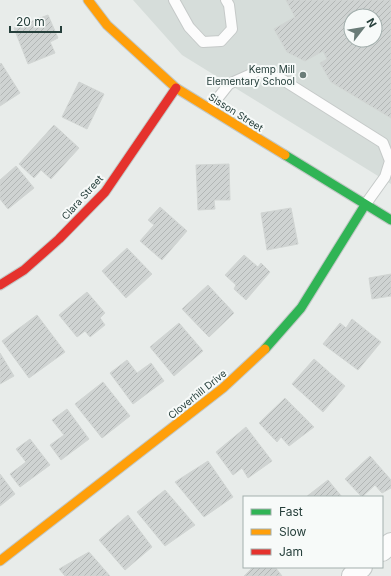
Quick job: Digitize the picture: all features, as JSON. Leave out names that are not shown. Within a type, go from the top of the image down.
[{"type":"street","name":"Sisson Street","points":[[88,0],[107,25],[176,88],[391,220]]},
{"type":"street","name":"Clara Street","points":[[0,285],[24,270],[59,238],[105,192],[176,88]]},
{"type":"street","name":"Cloverhill Drive","points":[[0,561],[223,388],[258,357],[301,308],[365,205]]},
{"type":"street","points":[[383,549],[391,543]]},
{"type":"street","points":[[352,576],[361,568]]},
{"type":"lane","points":[[174,0],[190,27],[203,42],[221,40],[232,29],[229,5],[226,0]]},
{"type":"lane","points":[[210,108],[229,84],[258,71],[284,80],[383,143],[390,161],[385,177],[365,205]]},
{"type":"shaded area","name":"Kemp Mill Elementary School","points":[[133,0],[391,0],[391,184],[182,55]]},
{"type":"building","points":[[286,0],[391,0],[391,118],[331,82],[320,63],[327,59],[323,51],[305,61],[287,52],[274,29],[295,17]]},
{"type":"building","points":[[48,15],[58,38],[50,42],[55,53],[28,64],[14,28]]},
{"type":"building","points":[[1,63],[20,93],[0,106],[0,64]]},
{"type":"building","points":[[79,82],[104,94],[87,129],[62,117]]},
{"type":"building","points":[[54,125],[79,148],[51,179],[41,170],[34,178],[19,164]]},
{"type":"building","points":[[229,164],[230,200],[214,200],[215,209],[198,210],[196,165]]},
{"type":"building","points":[[16,166],[34,188],[8,209],[0,199],[0,180]]},
{"type":"building","points":[[160,207],[187,231],[162,260],[140,241],[154,225],[148,220]]},
{"type":"building","points":[[291,208],[298,244],[267,250],[261,213]]},
{"type":"building","points":[[127,248],[152,274],[126,298],[102,271]]},
{"type":"building","points":[[244,255],[258,267],[261,263],[270,272],[246,300],[234,289],[236,285],[225,275]]},
{"type":"building","points":[[391,274],[391,296],[372,299],[369,278]]},
{"type":"building","points":[[208,285],[234,313],[209,337],[182,309]]},
{"type":"building","points":[[87,292],[105,313],[100,318],[105,325],[90,337],[85,331],[77,337],[59,315]]},
{"type":"building","points":[[37,315],[65,352],[29,378],[2,341]]},
{"type":"building","points":[[352,319],[381,342],[358,370],[323,344],[340,323],[346,328]]},
{"type":"building","points":[[179,323],[203,351],[174,376],[150,347]]},
{"type":"building","points":[[0,353],[14,376],[0,384]]},
{"type":"building","points":[[314,359],[345,386],[323,412],[292,384]]},
{"type":"building","points":[[127,360],[137,373],[151,363],[164,381],[133,404],[110,373]]},
{"type":"building","points":[[103,382],[130,416],[102,438],[75,404]]},
{"type":"building","points":[[285,398],[314,427],[289,446],[281,437],[277,442],[259,423]]},
{"type":"building","points":[[67,409],[89,439],[61,460],[50,445],[64,435],[52,420]]},
{"type":"building","points":[[246,427],[272,461],[248,478],[242,468],[233,475],[216,452]]},
{"type":"building","points":[[30,439],[50,465],[20,487],[10,474],[26,462],[16,449]]},
{"type":"building","points":[[370,456],[391,480],[391,488],[382,493],[375,485],[363,496],[361,496],[345,479]]},
{"type":"building","points":[[208,461],[233,497],[204,517],[175,482]]},
{"type":"building","points":[[0,474],[15,494],[0,506]]},
{"type":"building","points":[[328,480],[341,496],[307,496]]},
{"type":"building","points":[[165,490],[195,525],[165,546],[137,512]]},
{"type":"building","points":[[128,515],[152,547],[125,570],[99,540]]},
{"type":"building","points":[[89,552],[110,576],[65,576],[59,569]]},
{"type":"building","points":[[252,568],[276,568],[282,576],[244,576]]},
{"type":"traffic: fast","points":[[285,155],[391,220]]},
{"type":"traffic: fast","points":[[265,349],[301,308],[365,205]]},
{"type":"traffic: slow","points":[[88,0],[107,25],[176,88],[285,155]]},
{"type":"traffic: slow","points":[[0,561],[223,388],[265,349]]},
{"type":"traffic: jam","points":[[0,285],[24,270],[59,239],[105,192],[176,88]]},
{"type":"place","name":"Kemp Mill Elementary School","points":[[303,75]]}]
